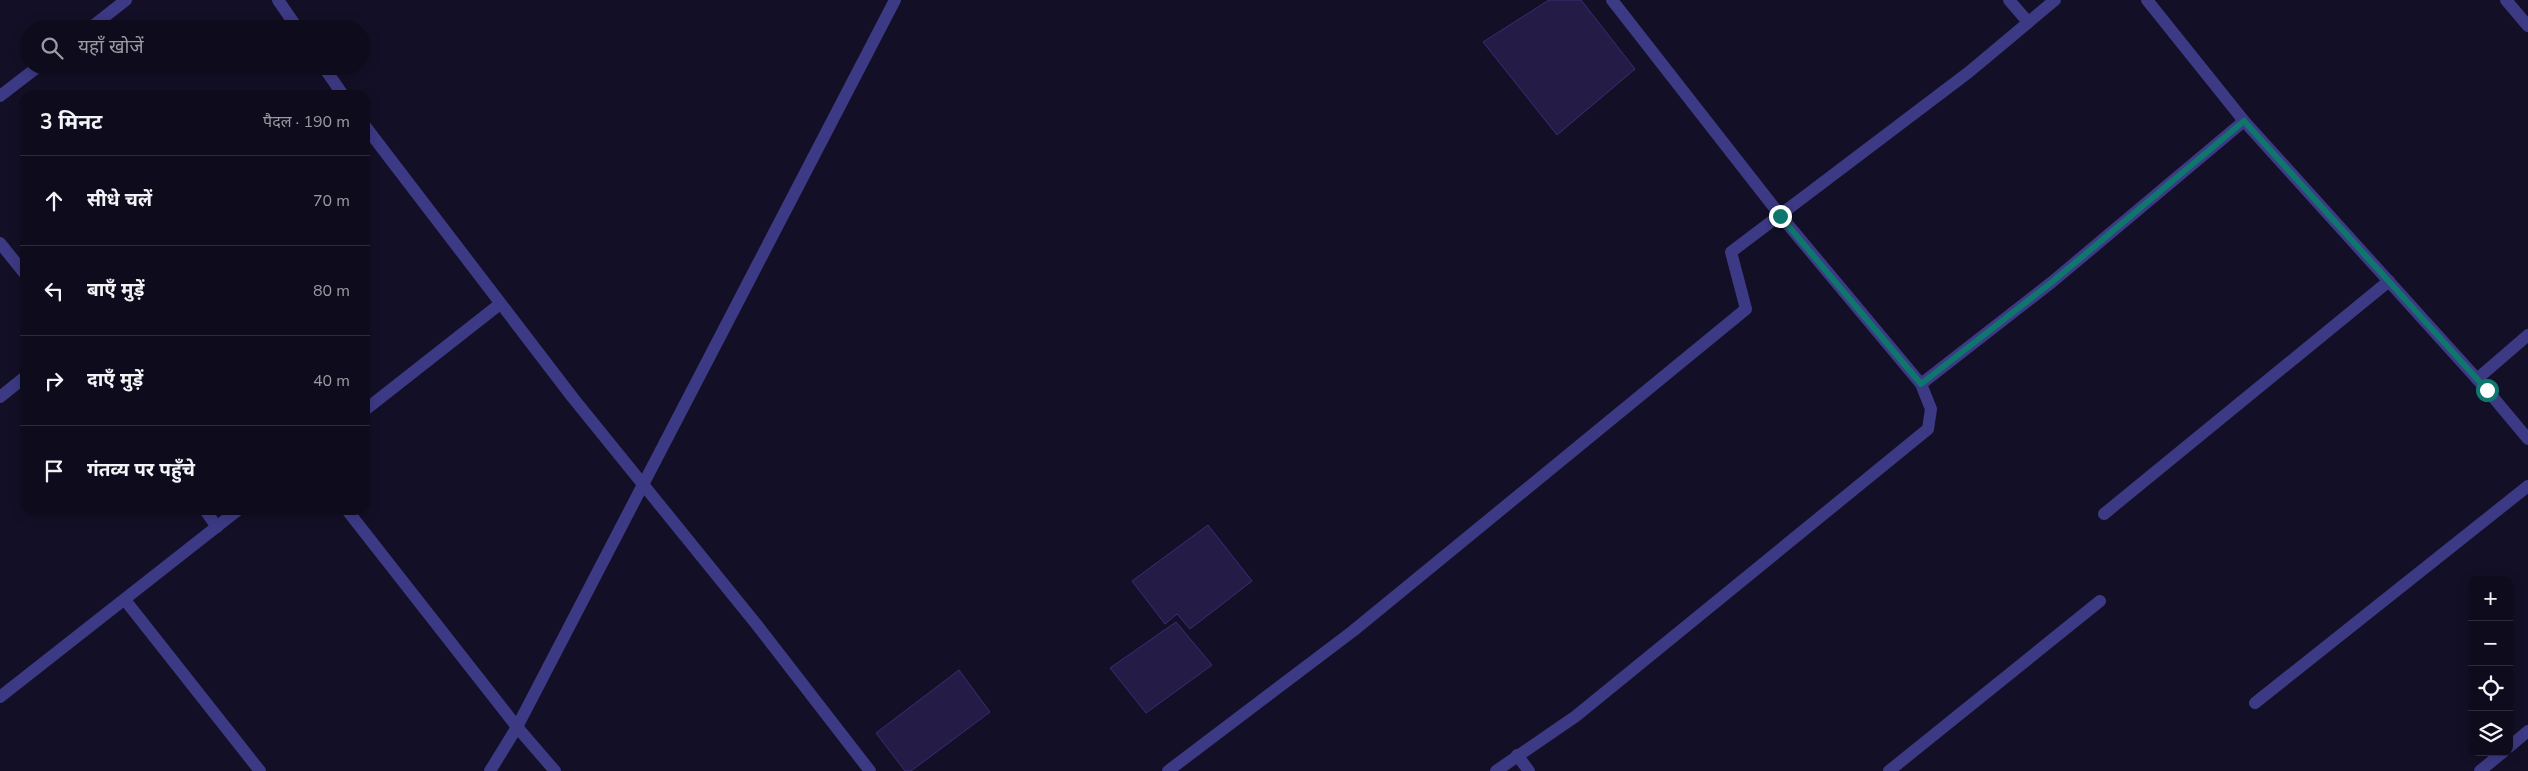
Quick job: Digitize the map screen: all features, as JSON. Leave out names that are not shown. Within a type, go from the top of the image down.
[{"type":"street","points":[[100,20],[126,0]]},
{"type":"street","points":[[278,0],[292,20]]},
{"type":"street","points":[[490,771],[517,727],[895,0]]},
{"type":"street","points":[[1496,771],[1576,716],[1928,429],[1931,409],[1921,384],[1780,216],[1612,0]]},
{"type":"street","points":[[2009,0],[2028,22]]},
{"type":"street","points":[[1168,771],[1353,631],[1746,309],[1731,252],[1969,72],[2055,0]]},
{"type":"street","points":[[2147,0],[2244,121],[2477,379],[2528,439]]},
{"type":"street","points":[[2506,0],[2528,26]]},
{"type":"street","points":[[0,96],[27,75]]},
{"type":"street","points":[[329,75],[340,90]]},
{"type":"street","points":[[1921,384],[2052,282],[2244,121]]},
{"type":"street","points":[[370,133],[573,398],[757,625],[870,771]]},
{"type":"street","points":[[0,243],[20,268]]},
{"type":"street","points":[[2104,514],[2389,281]]},
{"type":"street","points":[[370,406],[500,304]]},
{"type":"street","points":[[2477,379],[2528,335]]},
{"type":"street","points":[[0,397],[20,381]]},
{"type":"street","points":[[2255,703],[2528,486]]},
{"type":"street","points":[[209,515],[217,527]]},
{"type":"street","points":[[0,697],[232,515]]},
{"type":"street","points":[[351,515],[517,727],[555,771]]},
{"type":"street","points":[[125,600],[260,771]]},
{"type":"street","points":[[1889,771],[2100,601]]},
{"type":"street","points":[[2513,744],[2528,731]]},
{"type":"street","points":[[1517,755],[1529,771]]},
{"type":"street","points":[[2480,771],[2498,756]]},
{"type":"building","points":[[1549,0],[1581,0],[1635,69],[1557,135],[1483,42]]},
{"type":"building","points":[[1208,525],[1252,581],[1190,629],[1177,614],[1165,624],[1132,581]]},
{"type":"building","points":[[1176,622],[1212,665],[1146,713],[1110,668]]},
{"type":"building","points":[[959,670],[990,712],[911,771],[905,771],[876,733]]},
{"type":"route","points":[[1780,216],[1921,384],[2052,282],[2244,121],[2487,390]]}]
